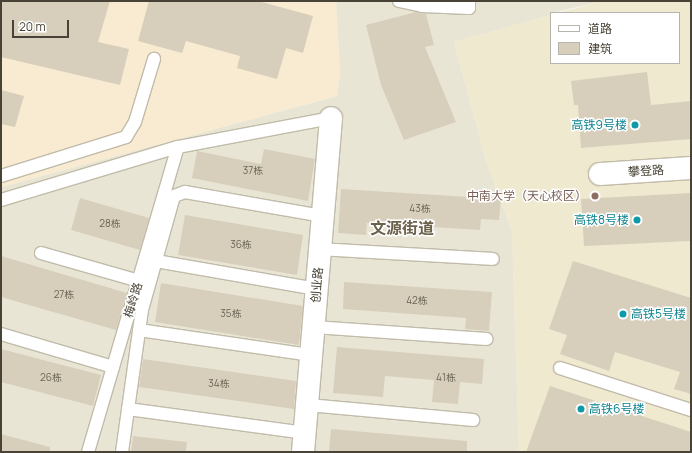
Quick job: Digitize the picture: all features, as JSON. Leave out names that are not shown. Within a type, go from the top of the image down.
[{"type":"street","name":"创业路","points":[[304,442],[331,118]]},
{"type":"street","name":"攀登路","points":[[600,174],[691,168]]},
{"type":"lane","points":[[399,1],[422,6],[469,8],[469,1]]},
{"type":"lane","points":[[1,176],[126,137],[135,122],[154,59]]},
{"type":"lane","points":[[1,200],[178,147],[331,118]]},
{"type":"lane","name":"梅岭路","points":[[88,452],[178,147]]},
{"type":"lane","points":[[122,452],[139,330],[174,196],[178,192],[323,216]]},
{"type":"lane","points":[[320,249],[493,260]]},
{"type":"lane","points":[[41,253],[139,281]]},
{"type":"lane","points":[[156,261],[317,289]]},
{"type":"lane","points":[[314,327],[487,339]]},
{"type":"lane","points":[[139,330],[312,356]]},
{"type":"lane","points":[[1,334],[113,367]]},
{"type":"lane","points":[[560,368],[691,410]]},
{"type":"lane","points":[[308,405],[473,420]]},
{"type":"lane","points":[[128,409],[304,442]]},
{"type":"shaded area","points":[[1,1],[336,1],[340,73],[337,96],[1,187]]},
{"type":"shaded area","points":[[336,1],[603,1],[550,12],[550,15],[454,42],[486,161],[512,231],[519,452],[1,452],[1,187],[337,96],[340,73]]},
{"type":"shaded area","name":"中南大学（天心校区）","points":[[603,1],[691,1],[691,452],[519,452],[512,231],[486,161],[454,42],[550,15],[550,64],[680,64],[680,12],[563,12]]},
{"type":"building","points":[[1,1],[110,1],[98,42],[129,49],[120,85],[1,57]]},
{"type":"building","points":[[149,1],[258,1],[313,16],[303,53],[286,48],[277,79],[237,68],[240,56],[186,41],[182,53],[138,41]]},
{"type":"building","points":[[416,12],[426,14],[434,45],[425,47],[456,122],[404,140],[381,85],[366,25]]},
{"type":"building","name":"高铁9号楼","points":[[647,72],[651,105],[691,101],[691,139],[581,148],[578,105],[574,105],[571,81]]},
{"type":"building","points":[[1,90],[24,96],[15,127],[1,124]]},
{"type":"building","points":[[264,149],[315,159],[308,201],[192,178],[197,151],[261,164]]},
{"type":"building","points":[[341,189],[501,199],[499,220],[481,219],[480,230],[367,223],[366,235],[338,233]]},
{"type":"building","name":"高铁8号楼","points":[[691,193],[691,241],[584,246],[581,199]]},
{"type":"building","points":[[80,198],[149,218],[140,250],[71,230]]},
{"type":"building","points":[[185,215],[303,235],[297,275],[178,255]]},
{"type":"building","points":[[1,256],[127,293],[116,330],[1,297]]},
{"type":"building","name":"高铁5号楼","points":[[573,261],[691,298],[691,394],[674,389],[680,372],[615,352],[609,371],[560,354],[567,335],[549,329]]},
{"type":"building","points":[[344,282],[492,292],[489,331],[465,329],[466,318],[343,309]]},
{"type":"building","points":[[161,283],[303,306],[299,345],[155,322]]},
{"type":"building","points":[[337,347],[484,359],[482,384],[460,382],[458,404],[432,402],[434,380],[385,376],[383,397],[333,393]]},
{"type":"building","points":[[1,349],[101,375],[93,406],[1,382]]},
{"type":"building","points":[[143,359],[296,381],[294,409],[139,387]]},
{"type":"building","name":"高铁6号楼","points":[[550,386],[691,432],[691,452],[526,452]]},
{"type":"building","points":[[331,429],[467,441],[467,452],[329,452]]},
{"type":"building","points":[[1,434],[50,447],[50,452],[1,452]]},
{"type":"building","points":[[133,436],[187,442],[186,452],[131,452]]},
{"type":"place","name":"高铁9号楼","points":[[635,125]]},
{"type":"place","name":"中南大学（天心校区）","points":[[595,196]]},
{"type":"place","name":"高铁8号楼","points":[[637,220]]},
{"type":"place","name":"高铁5号楼","points":[[623,314]]},
{"type":"place","name":"高铁6号楼","points":[[581,409]]},
{"type":"district","name":"文源街道","points":[[402,228]]}]
